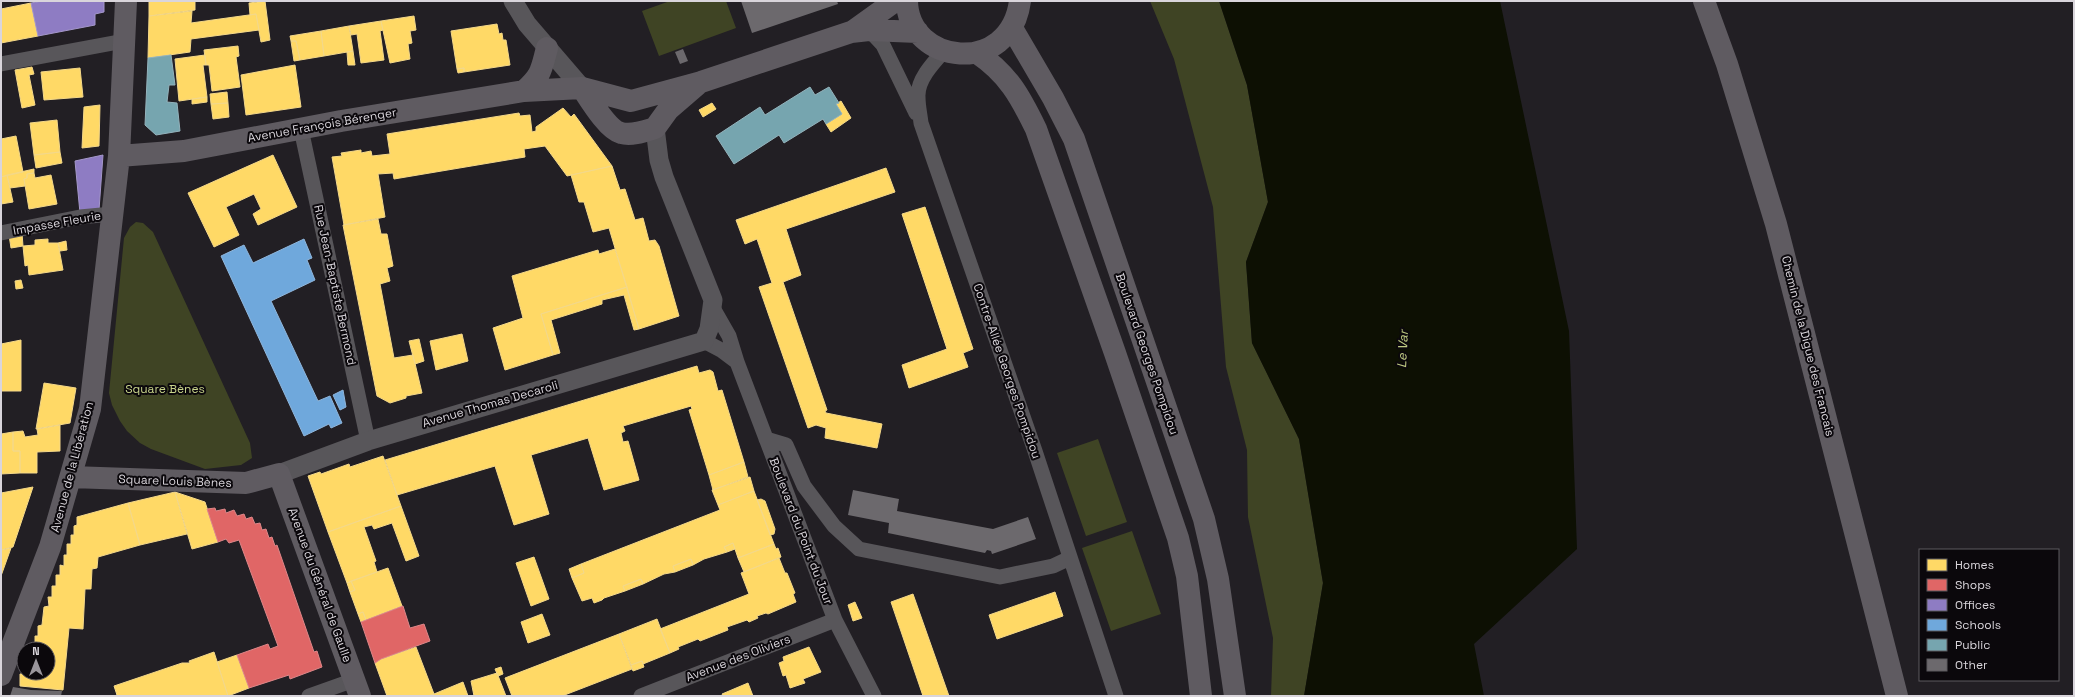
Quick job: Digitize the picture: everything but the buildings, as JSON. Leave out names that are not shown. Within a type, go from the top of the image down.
[{"type":"main road","name":"Avenue de la Libération","points":[[1,675],[50,547],[90,409],[119,156],[126,1]]},
{"type":"main road","points":[[860,31],[895,1]]},
{"type":"main road","points":[[907,1],[911,19],[918,32],[930,43],[944,51],[955,54],[977,53],[991,48],[1012,28],[1019,13],[1020,1]]},
{"type":"main road","name":"Chemin de la Digue des Francais","points":[[1704,1],[1727,64],[1776,224],[1897,696]]},
{"type":"main road","name":"Boulevard Georges Pompidou","points":[[1012,28],[1053,98],[1074,139],[1204,519],[1218,578],[1235,696]]},
{"type":"main road","points":[[615,130],[631,101],[701,82],[860,31],[918,32]]},
{"type":"main road","points":[[524,91],[537,79],[541,73],[547,48]]},
{"type":"main road","points":[[977,53],[993,64],[1008,80],[1020,97],[1036,129],[1115,353],[1178,538],[1187,576],[1201,696]]},
{"type":"main road","points":[[582,88],[611,128],[620,133],[633,133],[655,128],[668,110],[701,82]]},
{"type":"main road","name":"Avenue François Bérenger","points":[[119,156],[184,151],[341,121],[524,91],[582,88],[631,101]]},
{"type":"main road","points":[[631,101],[655,128]]},
{"type":"main road","name":"Square Louis Bènes","points":[[71,477],[246,483],[279,474]]},
{"type":"main road","name":"Avenue du Général de Gaulle","points":[[279,474],[357,688]]},
{"type":"street","points":[[513,1],[527,24],[582,88]]},
{"type":"street","points":[[860,31],[882,45],[921,123]]},
{"type":"street","points":[[1,64],[124,40]]},
{"type":"street","name":"Contre-Allée Georges Pompidou","points":[[944,51],[934,62],[922,80],[917,96],[921,123],[1033,444],[1116,696]]},
{"type":"street","name":"Boulevard du Point du Jour","points":[[655,128],[659,160],[664,177],[713,300],[713,308],[704,341]]},
{"type":"street","name":"Rue Jean-Baptiste Bermond","points":[[301,129],[368,441]]},
{"type":"street","name":"Impasse Fleurie","points":[[1,233],[80,217],[112,214]]},
{"type":"street","name":"Boulevard du Point du Jour","points":[[713,308],[729,336],[737,362],[766,439],[836,620],[874,696]]},
{"type":"street","points":[[704,341],[721,350],[737,362]]},
{"type":"street","name":"Avenue Thomas Decaroli","points":[[279,474],[368,441],[704,341]]},
{"type":"street","points":[[766,439],[786,445],[804,486],[834,526],[859,550],[1000,577],[1053,566],[1070,558]]},
{"type":"street","name":"Avenue des Oliviers","points":[[641,696],[836,620]]},
{"type":"street","points":[[309,696],[357,688]]},
{"type":"green space","points":[[670,1],[726,1],[736,28],[659,56],[642,11]]},
{"type":"green space","points":[[1150,1],[1219,1],[1247,85],[1268,202],[1246,262],[1252,343],[1299,439],[1323,583],[1304,696],[1271,696],[1273,638],[1248,517],[1247,450],[1226,367],[1213,207],[1174,59]]},
{"type":"green space","name":"Square Bènes","points":[[136,222],[143,223],[153,232],[250,443],[252,458],[241,465],[205,469],[151,449],[140,443],[127,431],[112,405],[109,393],[124,238],[130,227]]},
{"type":"green space","points":[[1098,439],[1127,522],[1086,536],[1057,453]]},
{"type":"green space","points":[[1132,531],[1161,614],[1111,631],[1082,548]]},
{"type":"water","name":"Le Var","points":[[1219,1],[1500,1],[1569,331],[1577,549],[1474,644],[1484,696],[1304,696],[1323,583],[1299,439],[1252,343],[1246,262],[1268,202],[1247,85]]}]
